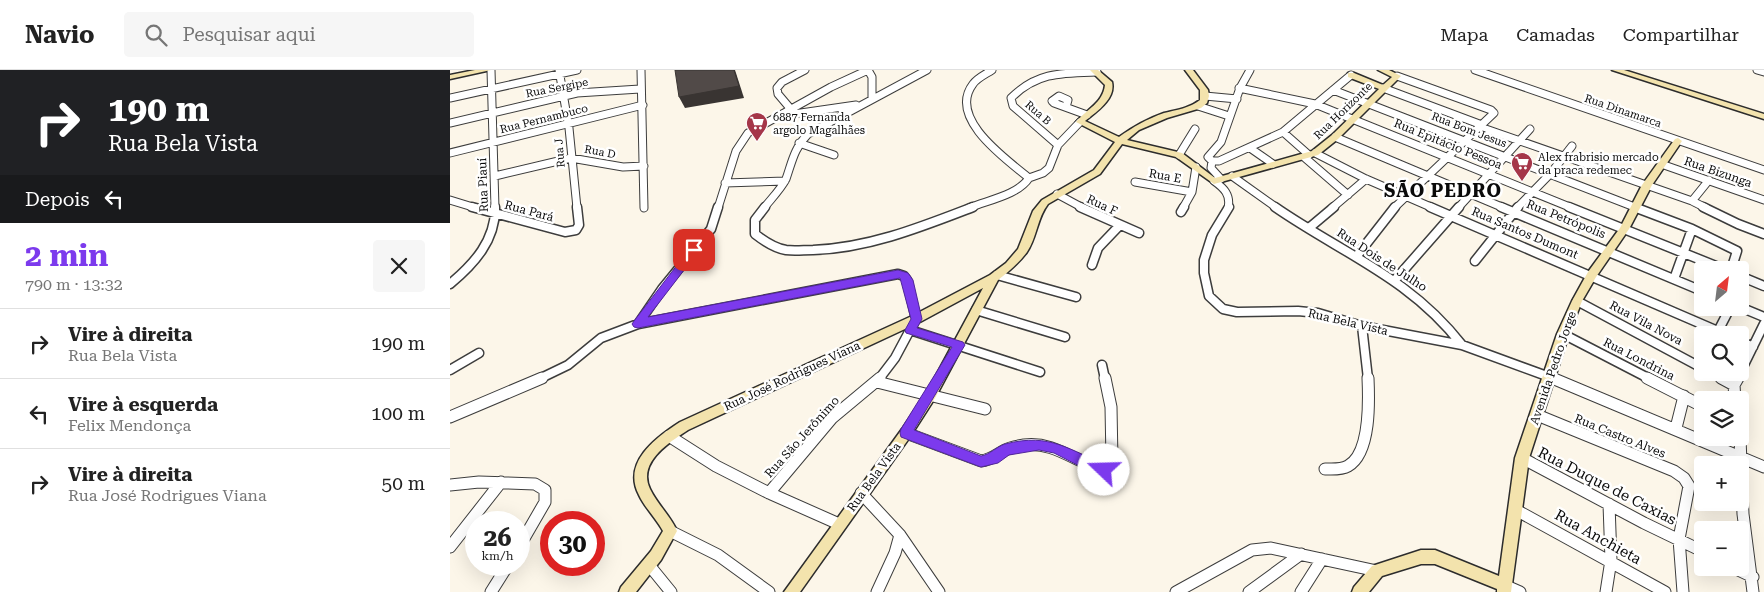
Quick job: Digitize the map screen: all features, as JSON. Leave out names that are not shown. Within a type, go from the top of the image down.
[{"type":"street","points":[[450,72],[457,70]]},
{"type":"street","points":[[450,77],[487,70]]},
{"type":"street","name":"Rua Piauí","points":[[450,284],[481,254],[491,238],[496,213],[492,142],[491,70]]},
{"type":"street","points":[[450,98],[492,90],[559,72],[577,70]]},
{"type":"street","points":[[641,70],[644,208]]},
{"type":"street","points":[[785,114],[789,108],[778,94],[777,88],[782,82],[805,70]]},
{"type":"street","points":[[638,324],[711,229],[736,151],[748,133],[831,87],[868,70],[872,77],[872,98]]},
{"type":"street","points":[[927,70],[820,127],[799,143],[785,181],[755,220],[755,234],[764,242],[781,249],[822,251],[859,246],[1016,190],[1024,186],[1029,178],[1043,173],[1048,168],[1054,158],[1058,145],[1107,97],[1110,91],[1109,84],[1095,71]]},
{"type":"street","points":[[992,70],[980,76],[967,94],[966,114],[970,122],[1002,156],[1029,178]]},
{"type":"street","points":[[1189,70],[1200,84],[1206,96]]},
{"type":"street","points":[[1218,180],[1211,168],[1210,158],[1220,144],[1240,88],[1250,70]]},
{"type":"street","points":[[1210,158],[1220,161],[1283,132],[1358,70]]},
{"type":"street","points":[[1356,256],[1388,213],[1464,140],[1493,115],[1491,110],[1382,70]]},
{"type":"street","name":"Rua Dinamarca","points":[[1476,70],[1764,170]]},
{"type":"street","points":[[1616,70],[1764,117]]},
{"type":"street","points":[[1756,70],[1764,72]]},
{"type":"street","name":"Rua B","points":[[1058,145],[1013,106],[1011,98],[1022,87],[1041,76],[1095,71]]},
{"type":"street","name":"Rua J","points":[[559,72],[569,123],[571,158],[580,225],[573,232]]},
{"type":"street","points":[[1350,76],[1520,141],[1692,201],[1738,224],[1764,234]]},
{"type":"street","name":"Rua Horizonte","points":[[1218,180],[1309,155],[1336,137],[1397,76]]},
{"type":"street","name":"Rua Epitácio Pessoa","points":[[1240,88],[1315,104],[1706,261]]},
{"type":"street","name":"Rua Sergipe","points":[[450,123],[589,91],[640,89]]},
{"type":"street","name":"Rua Bom Jesus","points":[[1333,90],[1692,229],[1735,249],[1738,253],[1734,261]]},
{"type":"street","points":[[1206,96],[1236,99]]},
{"type":"street","points":[[995,277],[1010,265],[1023,250],[1038,211],[1045,202],[1097,172],[1120,141],[1136,128],[1148,122],[1198,106],[1206,96]]},
{"type":"street","name":"Rua Pernambuco","points":[[450,153],[643,105]]},
{"type":"street","points":[[785,114],[846,105],[858,106]]},
{"type":"street","points":[[1198,106],[1229,116]]},
{"type":"street","points":[[1066,107],[1088,115]]},
{"type":"street","points":[[1080,122],[1120,141],[1179,154],[1218,180]]},
{"type":"street","points":[[1179,154],[1195,129]]},
{"type":"street","points":[[1395,280],[1451,215],[1530,129]]},
{"type":"street","name":"Rua Santos Dumont","points":[[1283,132],[1309,155],[1592,275],[1702,326]]},
{"type":"street","name":"Rua Petrópolis","points":[[1336,137],[1694,288]]},
{"type":"street","name":"Avenida Pedro Jorge","points":[[1504,588],[1522,458],[1563,334],[1577,301],[1592,275],[1610,251],[1647,185],[1664,165],[1678,141]]},
{"type":"street","points":[[799,143],[834,155]]},
{"type":"street","points":[[1475,261],[1514,211],[1551,173],[1572,146]]},
{"type":"street","points":[[1250,148],[1273,164]]},
{"type":"street","points":[[1309,155],[1348,195]]},
{"type":"street","name":"Rua D","points":[[495,176],[571,158],[623,167],[644,166]]},
{"type":"street","name":"Rua Bizunga","points":[[1664,165],[1764,200]]},
{"type":"street","points":[[1181,212],[1192,192],[1196,167]]},
{"type":"street","name":"Rua Dois de Julho","points":[[1232,176],[1309,228],[1395,280],[1434,310],[1462,345]]},
{"type":"street","points":[[1309,228],[1366,178]]},
{"type":"street","name":"Rua Bela Vista","points":[[1218,180],[1230,200],[1229,206],[1207,247],[1204,273],[1209,296],[1224,309],[1238,312],[1298,311],[1318,313],[1362,326],[1462,345]]},
{"type":"street","points":[[1692,201],[1709,180]]},
{"type":"street","points":[[725,183],[785,181]]},
{"type":"street","name":"Rua E","points":[[1135,182],[1192,192]]},
{"type":"street","name":"Rua F","points":[[1057,194],[1120,225],[1096,250],[1092,256],[1092,265]]},
{"type":"street","name":"Rua Pará","points":[[450,200],[537,226],[573,232]]},
{"type":"street","points":[[1120,225],[1139,233]]},
{"type":"street","points":[[1674,279],[1692,229]]},
{"type":"street","points":[[450,416],[555,372],[568,365],[601,338],[638,324],[898,274],[904,276],[907,280],[916,319]]},
{"type":"street","points":[[995,277],[1076,297]]},
{"type":"street","name":"Rua Bela Vista","points":[[790,592],[906,433],[959,345],[995,277]]},
{"type":"street","name":"Rua José Rodrigues Viana","points":[[670,531],[643,490],[640,478],[648,455],[669,436],[684,426],[916,319],[995,277]]},
{"type":"street","points":[[1749,282],[1764,286]]},
{"type":"street","name":"Rua Vila Nova","points":[[1577,301],[1694,361]]},
{"type":"street","points":[[976,310],[1065,337]]},
{"type":"street","points":[[1749,310],[1764,317]]},
{"type":"street","name":"Rua São Jerônimo","points":[[769,493],[832,418],[864,390],[877,382],[895,358],[916,319]]},
{"type":"street","points":[[1734,391],[1734,385],[1764,324]]},
{"type":"street","points":[[1325,469],[1341,469],[1352,464],[1365,437],[1369,366],[1362,326]]},
{"type":"street","points":[[910,330],[1040,372]]},
{"type":"street","name":"Rua Londrina","points":[[1563,334],[1694,402]]},
{"type":"street","points":[[1462,345],[1548,376],[1676,428],[1738,456]]},
{"type":"street","points":[[1749,345],[1753,347]]},
{"type":"street","points":[[450,370],[479,353]]},
{"type":"street","points":[[906,433],[981,461],[993,459],[1006,450],[1039,444],[1057,448],[1098,469],[1104,470],[1109,467],[1112,461],[1111,407],[1102,365]]},
{"type":"street","points":[[1727,381],[1734,385]]},
{"type":"street","points":[[877,382],[985,409]]},
{"type":"street","points":[[1676,428],[1684,396]]},
{"type":"street","name":"Rua Castro Alves","points":[[1537,415],[1674,471],[1684,478],[1689,486],[1680,539]]},
{"type":"street","points":[[669,436],[716,466],[769,493],[839,524]]},
{"type":"street","name":"Rua Duque de Caxias","points":[[1522,458],[1680,539]]},
{"type":"street","points":[[1749,461],[1764,467]]},
{"type":"street","points":[[451,486],[479,482],[535,484],[545,490],[545,502],[530,529]]},
{"type":"street","points":[[450,547],[501,482]]},
{"type":"street","points":[[861,493],[900,535],[939,592]]},
{"type":"street","points":[[1606,592],[1611,560],[1609,504]]},
{"type":"street","name":"Rua Anchieta","points":[[1516,510],[1611,560],[1665,592]]},
{"type":"street","points":[[1742,511],[1753,577],[1753,592]]},
{"type":"street","points":[[626,592],[649,565],[665,542],[670,531],[718,555],[769,592]]},
{"type":"street","points":[[877,592],[895,553],[900,535]]},
{"type":"street","points":[[1680,539],[1694,547]]},
{"type":"street","points":[[1680,539],[1683,592]]},
{"type":"street","points":[[1176,592],[1252,550],[1271,548],[1377,571]]},
{"type":"street","points":[[1249,592],[1302,554]]},
{"type":"street","points":[[1359,592],[1377,571],[1421,557],[1435,557],[1504,588],[1520,592]]},
{"type":"street","points":[[1301,592],[1322,559]]},
{"type":"street","points":[[649,565],[671,592]]},
{"type":"street","points":[[1749,575],[1753,577]]},
{"type":"street","points":[[491,592],[501,576]]},
{"type":"building","points":[[675,70],[734,70],[739,86],[679,97]]},
{"type":"place","name":"6887 Fernanda argolo Magalhães","points":[[757,142]]},
{"type":"place","name":"Alex frabrisio mercado da praca redemec","points":[[1522,182]]},
{"type":"district","name":"SÃO PEDRO","points":[[1443,190]]},
{"type":"route","points":[[694,250],[662,289],[638,324],[898,274],[904,276],[907,280],[916,319],[910,330],[959,345],[906,433],[981,461],[993,459],[1006,450],[1039,444],[1057,448],[1089,465],[1104,470]]}]
